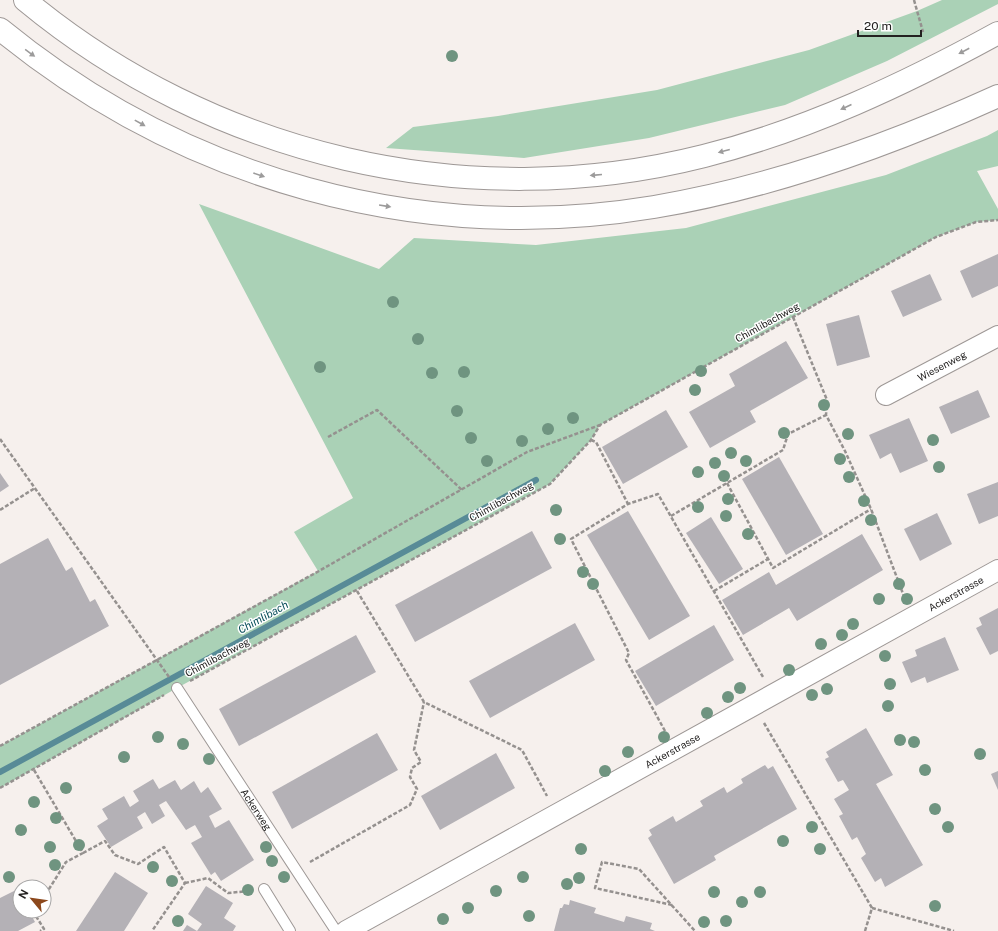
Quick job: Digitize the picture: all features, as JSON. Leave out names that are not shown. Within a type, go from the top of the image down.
[{"type":"highway","points":[[25,0],[84,45],[131,75],[181,102],[232,125],[292,146],[369,166],[425,175],[483,179],[538,179],[622,172],[683,161],[733,148],[795,129],[827,116],[941,63],[998,33]]},
{"type":"highway","points":[[0,29],[61,76],[105,104],[167,137],[230,165],[322,194],[368,204],[465,216],[557,217],[652,207],[699,198],[792,174],[854,154],[907,135],[998,96]]},
{"type":"street","name":"Wiesenweg","points":[[886,395],[998,336]]},
{"type":"street","name":"Ackerstrasse","points":[[346,931],[998,570]]},
{"type":"lane","name":"Ackerweg","points":[[177,688],[297,869],[336,931]]},
{"type":"lane","points":[[264,889],[290,931]]},
{"type":"path","points":[[914,0],[923,32]]},
{"type":"path","name":"Chimlibachweg","points":[[0,788],[177,688],[550,484],[591,440],[600,425],[936,237],[976,222],[998,220]]},
{"type":"path","points":[[793,317],[827,400],[826,415],[845,451],[871,509],[912,618]]},
{"type":"path","points":[[328,437],[378,410],[462,490]]},
{"type":"path","points":[[671,516],[783,450],[788,434],[826,415]]},
{"type":"path","points":[[0,746],[158,660],[527,452],[600,425]]},
{"type":"path","points":[[0,439],[158,660]]},
{"type":"path","points":[[591,440],[596,442],[628,504]]},
{"type":"path","points":[[727,483],[773,568],[871,509]]},
{"type":"path","points":[[0,510],[35,488]]},
{"type":"path","points":[[675,749],[626,660],[629,653],[571,539],[628,504],[658,494],[774,694]]},
{"type":"path","points":[[714,591],[768,559]]},
{"type":"path","points":[[356,591],[424,702],[522,750],[557,814]]},
{"type":"path","points":[[297,869],[410,805],[417,789],[410,777],[412,768],[421,762],[414,750],[424,702]]},
{"type":"path","points":[[754,706],[872,908],[954,931]]},
{"type":"path","points":[[34,770],[83,853]]},
{"type":"path","points":[[52,884],[66,862],[105,841],[115,855],[138,864],[164,847],[185,883]]},
{"type":"path","points":[[672,906],[595,888],[602,862],[639,869],[695,931]]},
{"type":"path","points":[[152,931],[185,883],[208,878],[228,893],[264,889]]},
{"type":"path","points":[[865,931],[872,908]]},
{"type":"path","points":[[38,919],[44,929],[40,931]]},
{"type":"green space","points":[[942,0],[998,0],[998,4],[887,61],[785,105],[649,138],[524,158],[386,148],[413,127],[498,116],[657,90],[809,50],[917,11]]},
{"type":"green space","points":[[998,130],[998,166],[977,171],[998,209],[998,220],[976,222],[936,237],[600,425],[591,440],[550,484],[177,688],[0,788],[0,746],[318,571],[294,532],[353,498],[199,204],[379,269],[414,238],[536,245],[686,228],[886,175],[987,136]]},
{"type":"building","points":[[998,254],[998,286],[972,298],[960,271]]},
{"type":"building","points":[[930,274],[942,300],[903,317],[891,291]]},
{"type":"building","points":[[859,315],[870,357],[837,366],[826,324]]},
{"type":"building","points":[[786,341],[808,378],[750,411],[756,422],[710,448],[689,412],[735,386],[729,374]]},
{"type":"building","points":[[978,390],[990,417],[951,434],[939,407]]},
{"type":"building","points":[[666,410],[688,447],[623,484],[602,447]]},
{"type":"building","points":[[909,418],[928,461],[900,473],[891,453],[880,459],[869,435]]},
{"type":"building","points":[[779,457],[823,534],[786,555],[742,479]]},
{"type":"building","points":[[0,473],[9,486],[0,492]]},
{"type":"building","points":[[998,482],[998,516],[979,524],[967,494]]},
{"type":"building","points":[[628,511],[690,616],[649,640],[587,535]]},
{"type":"building","points":[[937,513],[952,544],[920,561],[904,529]]},
{"type":"building","points":[[711,517],[743,569],[719,584],[686,533]]},
{"type":"building","points":[[532,531],[552,568],[415,642],[395,605]]},
{"type":"building","points":[[862,534],[883,570],[797,621],[789,608],[743,635],[722,600],[769,572],[776,585]]},
{"type":"building","points":[[48,538],[66,571],[72,567],[90,602],[95,599],[109,626],[0,685],[0,564]]},
{"type":"building","points":[[998,608],[998,651],[990,655],[976,628],[982,625],[979,618]]},
{"type":"building","points":[[575,623],[595,660],[490,718],[469,681]]},
{"type":"building","points":[[714,625],[734,660],[656,706],[635,671]]},
{"type":"building","points":[[356,635],[376,672],[239,746],[219,709]]},
{"type":"building","points":[[945,637],[959,670],[927,683],[925,677],[911,683],[902,662],[917,656],[915,650]]},
{"type":"building","points":[[866,728],[893,775],[876,784],[923,865],[885,887],[881,878],[875,882],[861,858],[866,854],[857,837],[852,840],[839,816],[843,814],[834,799],[849,790],[843,780],[838,782],[825,759],[829,757],[826,752]]},
{"type":"building","points":[[377,733],[398,770],[292,829],[272,792]]},
{"type":"building","points":[[496,753],[515,788],[440,830],[421,796]]},
{"type":"building","points":[[765,765],[768,769],[773,766],[797,809],[714,856],[716,860],[674,884],[648,838],[652,835],[649,830],[673,816],[676,822],[703,806],[700,801],[724,787],[727,793],[743,783],[741,779]]},
{"type":"building","points":[[998,771],[998,790],[991,774]]},
{"type":"building","points":[[153,779],[159,789],[175,780],[181,790],[194,781],[201,793],[208,787],[222,809],[209,816],[215,828],[229,820],[254,860],[221,881],[215,872],[211,875],[191,843],[202,837],[195,825],[186,830],[166,801],[159,805],[165,816],[152,824],[145,812],[137,817],[143,828],[111,847],[97,826],[108,819],[102,809],[124,796],[130,807],[139,801],[133,791]]},
{"type":"building","points":[[115,872],[148,893],[124,931],[76,931]]},
{"type":"building","points":[[206,886],[233,903],[224,918],[236,926],[233,931],[197,931],[202,924],[188,914]]},
{"type":"building","points":[[12,892],[12,919],[33,919],[35,922],[18,931],[0,931],[0,898]]},
{"type":"building","points":[[570,900],[596,908],[594,913],[624,922],[626,916],[652,923],[650,929],[655,931],[554,931],[560,908],[562,908],[564,904],[569,905]]},
{"type":"building","points":[[187,925],[197,931],[183,931]]},
{"type":"waterway","name":"Chimlibach","points":[[0,772],[536,480]]}]
